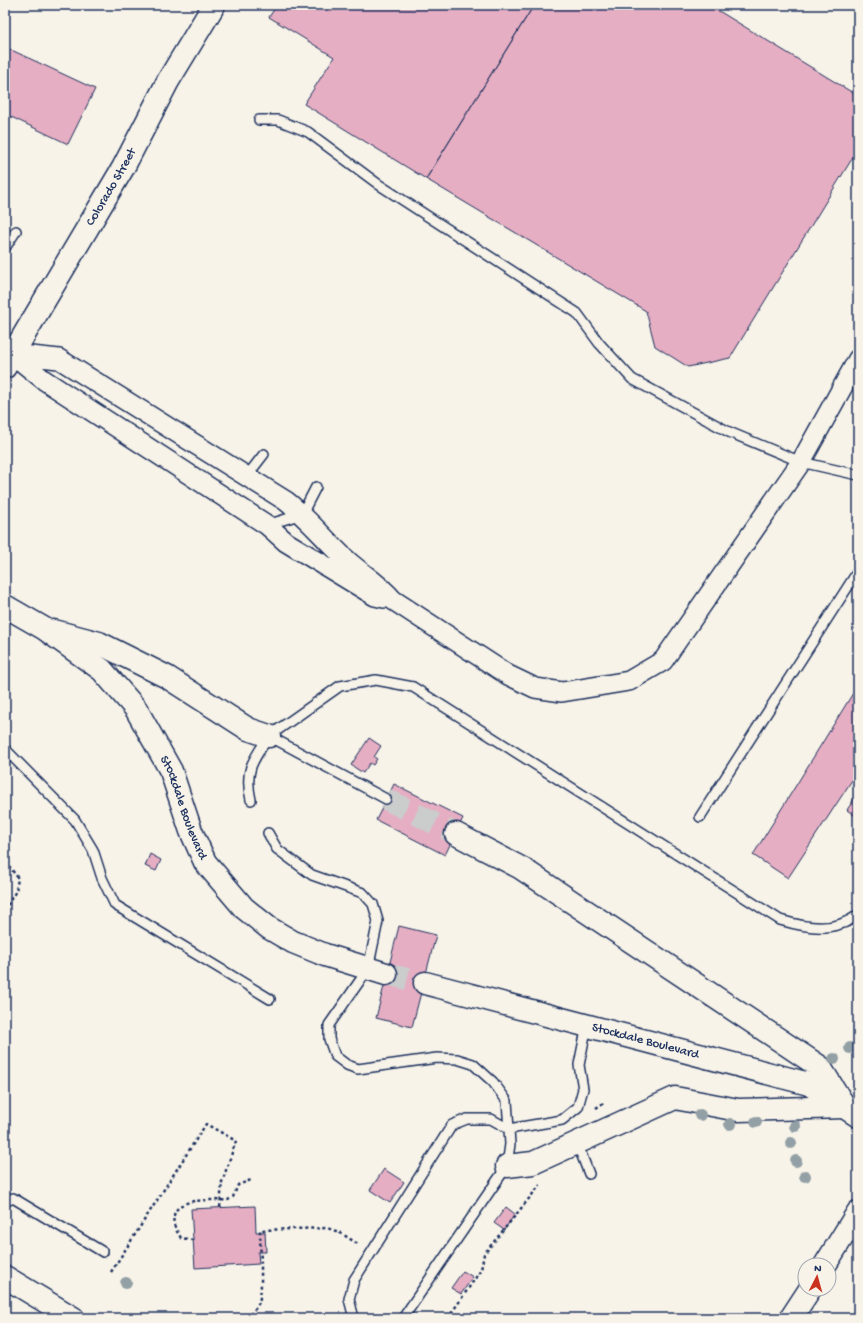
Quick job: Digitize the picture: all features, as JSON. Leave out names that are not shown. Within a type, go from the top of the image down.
[{"type":"main road","name":"Colorado Street","points":[[7,358],[123,168],[168,81],[214,5]]},
{"type":"main road","name":"Stockdale Boulevard","points":[[5,606],[45,629],[102,670],[136,709],[171,771],[191,831],[205,862],[235,899],[256,918],[279,935],[307,949],[377,971]]},
{"type":"main road","points":[[45,629],[99,642],[167,677],[248,729],[269,736]]},
{"type":"main road","points":[[456,834],[520,868],[820,1067],[851,1112]]},
{"type":"main road","name":"Stockdale Boulevard","points":[[425,983],[809,1084],[851,1112]]},
{"type":"main road","points":[[507,1166],[536,1161],[675,1098],[738,1110],[851,1112]]},
{"type":"main road","points":[[830,1257],[858,1212]]},
{"type":"main road","points":[[5,1277],[71,1317]]},
{"type":"main road","points":[[791,1318],[805,1297]]},
{"type":"street","points":[[7,358],[59,359],[286,501],[302,514],[349,562],[383,588],[393,600],[508,675],[535,688],[562,692],[629,681],[663,661],[801,462],[858,359]]},
{"type":"street","points":[[7,358],[44,380],[267,525],[286,542],[375,596],[393,600]]},
{"type":"lane","points":[[260,120],[278,120],[308,132],[378,184],[577,313],[599,343],[632,379],[729,432],[801,462],[858,475]]},
{"type":"lane","points":[[5,248],[16,231]]},
{"type":"lane","points":[[248,476],[264,454]]},
{"type":"lane","points":[[267,525],[302,514],[316,487]]},
{"type":"lane","points":[[700,818],[858,571]]},
{"type":"lane","points":[[251,800],[247,783],[251,763],[269,736],[340,686],[376,680],[414,686],[780,920],[805,927],[829,927],[850,921],[858,915]]},
{"type":"lane","points":[[269,736],[386,799]]},
{"type":"lane","points":[[5,749],[75,820],[93,850],[96,861],[115,905],[270,999]]},
{"type":"lane","points":[[268,833],[277,849],[312,875],[364,893],[374,904],[378,922],[377,971],[329,1025],[329,1039],[336,1056],[347,1065],[358,1069],[374,1068],[437,1058],[457,1059],[473,1064],[493,1082],[506,1101],[510,1144],[507,1166],[402,1318]]},
{"type":"lane","points":[[354,1318],[349,1299],[354,1280],[452,1125],[467,1119],[491,1119],[509,1129],[562,1120],[578,1107],[583,1089],[579,1065],[587,1025]]},
{"type":"lane","points":[[577,1143],[589,1174]]},
{"type":"lane","points":[[5,1192],[9,1200],[103,1252]]},
{"type":"path","points":[[5,862],[18,878],[16,891],[5,909]]},
{"type":"path","points":[[591,1113],[605,1102]]},
{"type":"path","points":[[111,1272],[206,1124],[236,1141],[222,1182],[220,1208]]},
{"type":"path","points":[[448,1318],[481,1270],[484,1254],[542,1182],[537,1170],[536,1161]]},
{"type":"path","points":[[193,1240],[181,1238],[175,1230],[173,1221],[175,1212],[181,1204],[188,1202],[228,1200],[232,1197],[238,1185],[251,1180]]},
{"type":"path","points":[[245,1318],[253,1312],[259,1301],[261,1289],[260,1230],[327,1228],[339,1232],[372,1253]]},
{"type":"building","points":[[277,5],[534,5],[426,179],[304,104],[334,57],[269,17]]},
{"type":"building","points":[[534,5],[709,5],[858,96],[858,149],[730,358],[688,367],[655,346],[646,311],[426,179]]},
{"type":"building","points":[[5,47],[95,89],[68,144],[5,114]]},
{"type":"building","points":[[858,685],[858,771],[788,878],[753,855]]},
{"type":"building","points":[[369,738],[381,746],[374,757],[377,759],[373,765],[370,763],[363,773],[351,765]]},
{"type":"building","points":[[394,784],[463,818],[445,855],[376,820]]},
{"type":"building","points":[[858,793],[858,818],[847,810]]},
{"type":"building","points":[[150,854],[161,860],[156,871],[145,866]]},
{"type":"building","points":[[399,926],[436,935],[412,1027],[376,1018]]},
{"type":"building","points":[[384,1169],[404,1182],[390,1203],[370,1190]]},
{"type":"building","points":[[255,1206],[256,1232],[265,1232],[266,1252],[258,1252],[259,1264],[195,1268],[191,1209]]},
{"type":"building","points":[[506,1207],[515,1214],[504,1230],[494,1223]]},
{"type":"building","points":[[463,1271],[473,1277],[461,1294],[451,1288]]},
{"type":"tunnel","points":[[386,799],[456,834]]},
{"type":"tunnel","points":[[386,974],[425,983]]}]
